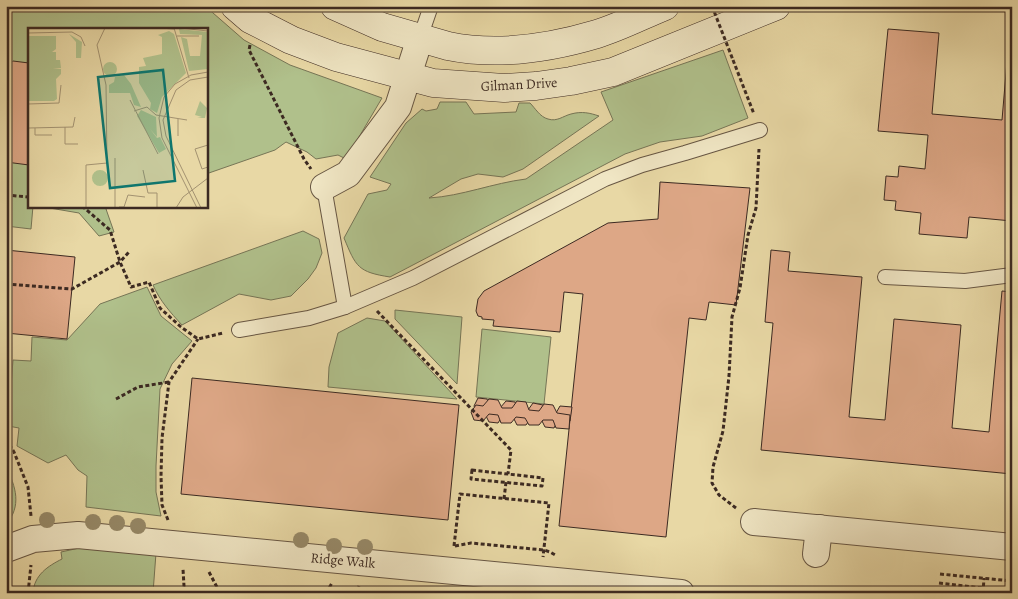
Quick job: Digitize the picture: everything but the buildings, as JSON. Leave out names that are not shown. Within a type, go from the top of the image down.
[{"type":"main road","name":"Gilman Drive","points":[[235,6],[250,19],[291,40],[336,57],[433,83],[504,88],[571,81],[613,72],[776,6]]},
{"type":"main road","points":[[335,6],[382,27],[420,38],[458,48],[502,50],[545,47],[598,34],[665,6]]},
{"type":"street","points":[[324,187],[348,174],[398,107],[420,38]]},
{"type":"street","points":[[754,522],[1012,547]]},
{"type":"street","points":[[816,554],[819,528]]},
{"type":"street","name":"Ridge Walk","points":[[6,549],[33,539],[78,535],[453,558],[540,580],[681,593]]},
{"type":"lane","points":[[420,38],[432,6]]},
{"type":"lane","points":[[239,330],[308,318],[345,306],[412,278],[605,179],[642,165],[685,154],[760,130]]},
{"type":"lane","points":[[324,187],[345,306]]},
{"type":"lane","points":[[885,277],[965,281],[1012,275]]},
{"type":"path","points":[[712,6],[760,130],[756,208],[748,235],[740,288],[732,317],[729,376],[723,431],[713,467],[712,483],[719,494],[754,522]]},
{"type":"path","points":[[251,40],[249,50],[304,159],[324,187]]},
{"type":"path","points":[[6,195],[28,197]]},
{"type":"path","points":[[84,208],[110,230],[120,262],[131,287],[149,282],[160,308],[198,339]]},
{"type":"path","points":[[6,284],[72,289],[120,262],[129,252]]},
{"type":"path","points":[[345,306],[379,312],[511,450],[508,474]]},
{"type":"path","points":[[169,522],[162,504],[161,476],[162,438],[169,382],[198,339],[239,330]]},
{"type":"path","points":[[116,399],[138,387],[169,382]]},
{"type":"path","points":[[6,439],[14,452],[28,487],[33,539]]},
{"type":"path","points":[[472,470],[508,474],[543,478],[542,486],[472,479],[472,470]]},
{"type":"path","points":[[504,498],[506,482]]},
{"type":"path","points":[[453,558],[460,494],[548,504],[540,580]]},
{"type":"path","points":[[453,558],[471,543],[544,550],[562,558]]},
{"type":"path","points":[[448,546],[453,558]]},
{"type":"path","points":[[940,574],[1012,581]]},
{"type":"path","points":[[983,593],[984,578]]},
{"type":"path","points":[[939,583],[983,588]]},
{"type":"green space","points":[[6,6],[205,6],[244,40],[290,65],[382,98],[346,159],[338,155],[316,159],[307,152],[286,142],[275,150],[208,173],[208,28],[28,28],[28,208],[33,208],[31,229],[6,226]]},
{"type":"green space","points":[[723,50],[748,118],[702,136],[660,142],[625,154],[390,277],[371,273],[355,262],[344,238],[368,194],[387,190],[391,184],[370,177],[406,123],[422,109],[426,111],[437,109],[440,102],[466,102],[474,114],[516,112],[519,103],[530,103],[545,118],[551,120],[579,113],[599,116],[523,169],[503,177],[478,174],[461,179],[429,198],[453,195],[526,179],[613,120],[601,92]]},
{"type":"green space","points":[[50,208],[109,208],[106,209],[114,232],[99,236],[79,213]]},
{"type":"green space","points":[[303,231],[319,239],[322,253],[316,268],[291,296],[271,300],[239,294],[182,325],[169,311],[153,285]]},
{"type":"green space","points":[[147,287],[161,316],[192,341],[172,364],[160,389],[156,492],[161,516],[86,507],[87,476],[78,470],[66,455],[48,463],[17,446],[19,428],[8,426],[13,360],[31,361],[32,337],[67,340],[100,304]]},
{"type":"green space","points":[[395,310],[462,317],[457,384],[395,319]]},
{"type":"green space","points":[[367,318],[385,321],[457,399],[328,387],[329,367],[338,333]]},
{"type":"green space","points":[[482,329],[551,337],[544,404],[476,397]]},
{"type":"green space","points":[[6,466],[15,489],[16,503],[11,518],[6,525]]},
{"type":"green space","points":[[84,547],[156,553],[153,593],[33,593],[39,576],[47,568],[62,559],[61,552]]}]
